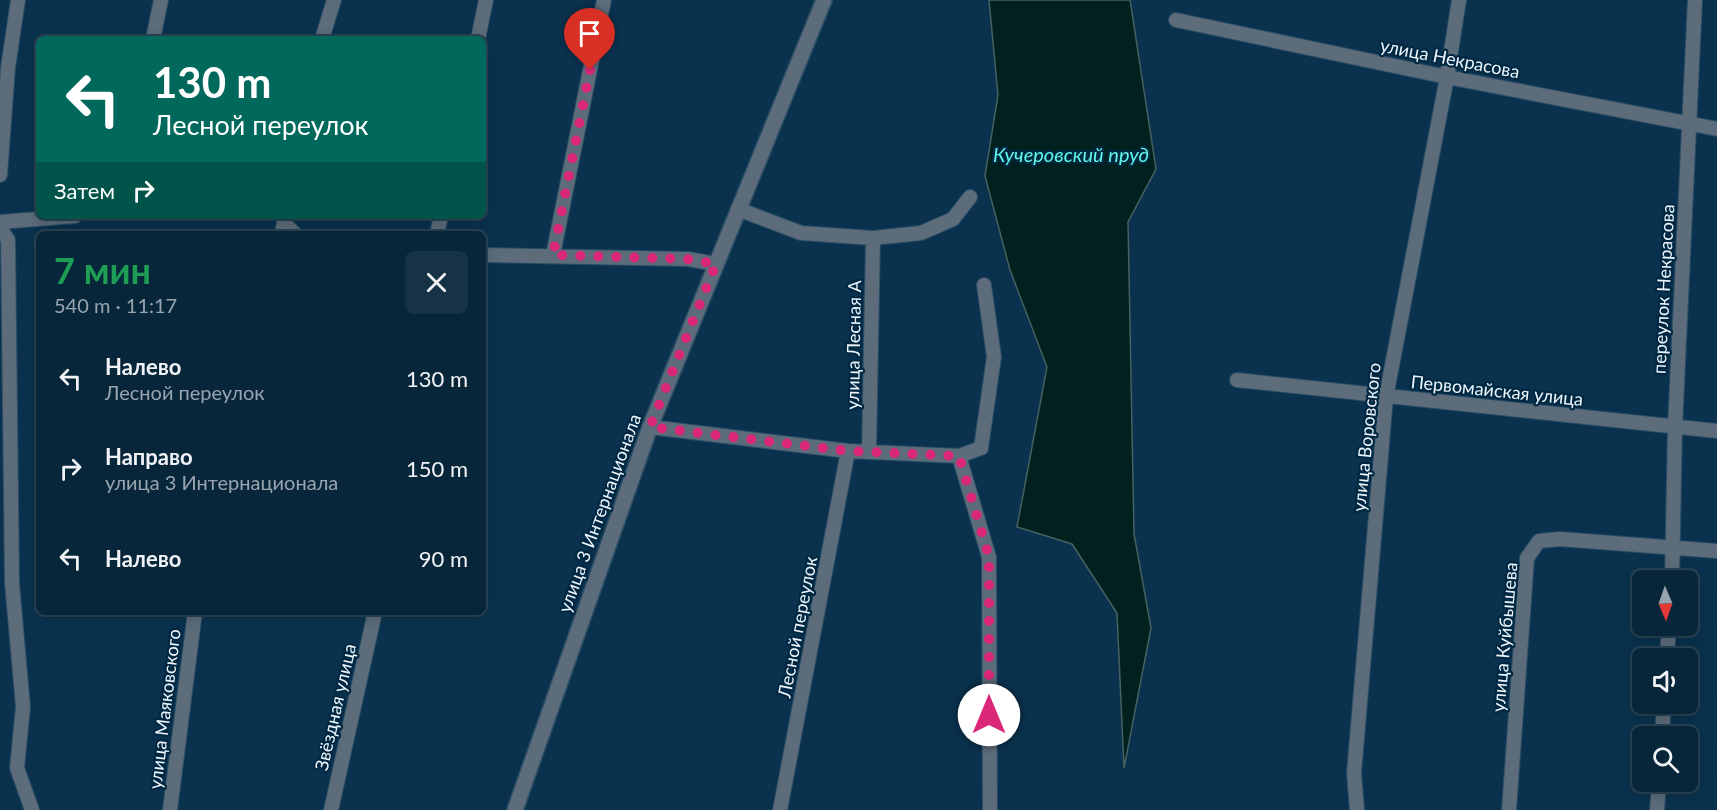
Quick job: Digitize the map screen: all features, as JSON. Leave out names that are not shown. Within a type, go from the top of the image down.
[{"type":"street","points":[[0,175],[8,68],[18,0]]},
{"type":"street","points":[[154,36],[161,0]]},
{"type":"street","points":[[323,36],[334,0]]},
{"type":"street","points":[[478,36],[486,0]]},
{"type":"street","points":[[553,255],[604,0]]},
{"type":"street","name":"улица 3 Интернационала","points":[[515,810],[650,427],[824,0]]},
{"type":"street","name":"улица Воровского","points":[[1357,810],[1353,773],[1386,397],[1447,77],[1459,0]]},
{"type":"street","name":"переулок Некрасова","points":[[1673,570],[1675,427],[1695,0]]},
{"type":"street","name":"улица Некрасова","points":[[1176,20],[1447,77],[1689,121],[1717,129]]},
{"type":"street","points":[[738,209],[801,233],[873,238],[921,233],[953,219],[970,197]]},
{"type":"street","points":[[0,222],[38,219]]},
{"type":"street","points":[[0,228],[8,240],[12,583],[23,707],[17,768],[32,810]]},
{"type":"street","name":"улица Лесная А","points":[[869,452],[873,238]]},
{"type":"street","points":[[486,255],[687,259],[716,264]]},
{"type":"street","points":[[650,427],[848,451],[959,456],[981,448],[994,357],[984,285]]},
{"type":"street","name":"Первомайская улица","points":[[1237,380],[1717,431]]},
{"type":"street","name":"Лесной переулок","points":[[780,810],[848,451]]},
{"type":"street","points":[[959,456],[989,557],[990,810]]},
{"type":"street","name":"улица Куйбышева","points":[[1509,810],[1527,558],[1539,541],[1560,539],[1717,551]]},
{"type":"street","name":"улица Маяковского","points":[[170,810],[195,615]]},
{"type":"street","name":"Звёздная улица","points":[[331,810],[374,615]]},
{"type":"street","points":[[1657,810],[1658,792]]},
{"type":"water","name":"Кучеровский пруд","points":[[989,0],[1130,0],[1156,169],[1128,222],[1134,534],[1151,628],[1124,768],[1117,613],[1072,544],[1017,527],[1047,367],[1010,270],[985,176],[998,95]]},
{"type":"route","points":[[590,70],[553,255],[687,259],[716,264],[650,427],[848,451],[959,456],[989,557],[989,715]]}]
